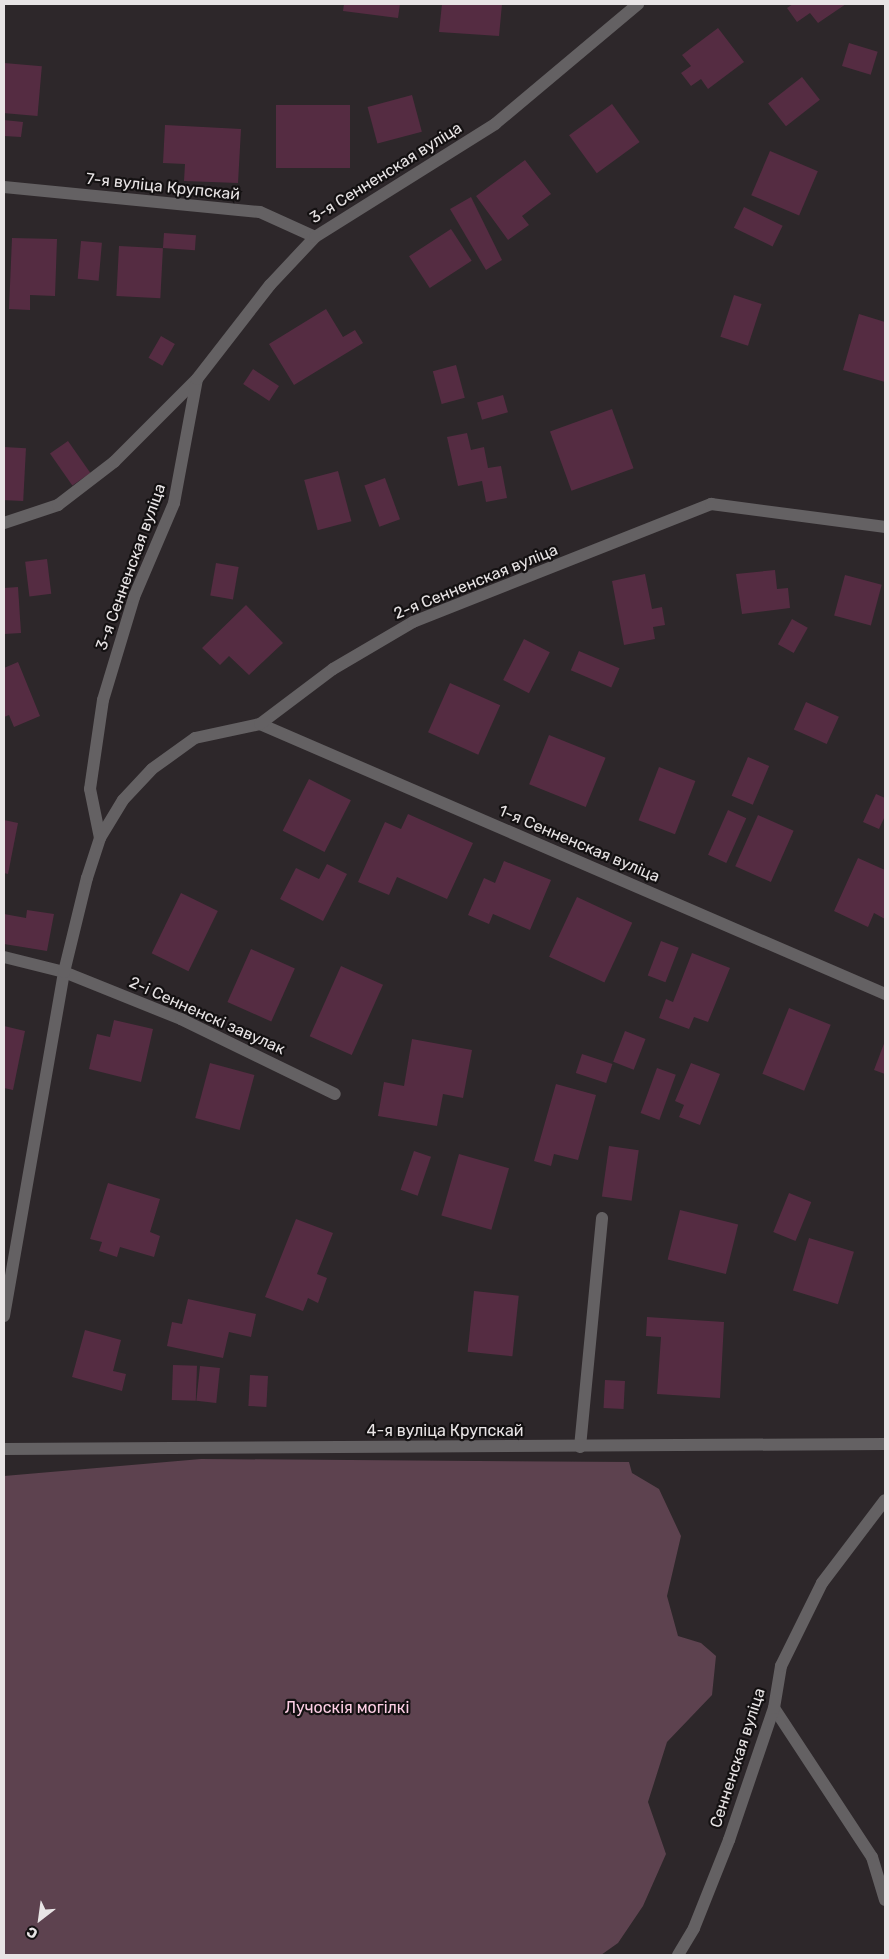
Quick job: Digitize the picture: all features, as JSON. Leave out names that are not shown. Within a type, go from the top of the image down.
[{"type":"street","name":"3-я Сенненская вуліца","points":[[100,838],[90,788],[102,700],[134,597],[174,503],[198,379],[270,285],[315,237],[495,124],[638,4]]},
{"type":"street","name":"7-я вуліца Крупскай","points":[[4,187],[260,212],[315,237]]},
{"type":"street","points":[[4,523],[58,505],[114,462],[198,379]]},
{"type":"street","name":"2-я Сенненская вуліца","points":[[4,1316],[6,1286],[64,972],[100,838],[123,800],[152,769],[188,743],[228,728],[260,724],[333,669],[413,622],[711,504],[885,527]]},
{"type":"street","name":"1-я Сенненская вуліца","points":[[260,724],[885,994]]},
{"type":"street","name":"2-і Сенненскі завулак","points":[[4,957],[64,972],[181,1019],[336,1094]]},
{"type":"street","points":[[580,1447],[602,1218]]},
{"type":"street","name":"4-я вуліца Крупскай","points":[[4,1449],[885,1444]]},
{"type":"street","name":"Сенненская вуліца","points":[[678,1955],[694,1928],[725,1848],[774,1708],[781,1666],[822,1583],[885,1500]]},
{"type":"street","points":[[774,1708],[872,1857],[885,1900]]},
{"type":"green space","name":"Лучоскія могілкі","points":[[201,1459],[629,1462],[632,1473],[659,1489],[681,1536],[667,1596],[678,1636],[701,1643],[716,1656],[712,1695],[667,1742],[648,1802],[666,1854],[643,1906],[618,1943],[601,1955],[4,1955],[4,1476]]},
{"type":"building","points":[[344,4],[400,4],[398,18],[343,11]]},
{"type":"building","points":[[442,4],[502,4],[499,36],[439,32]]},
{"type":"building","points":[[793,4],[846,4],[818,23],[810,13],[797,22],[787,8]]},
{"type":"building","points":[[718,28],[744,62],[708,89],[701,79],[691,86],[681,73],[691,66],[682,55]]},
{"type":"building","points":[[849,43],[878,52],[871,75],[842,66]]},
{"type":"building","points":[[4,63],[42,66],[37,116],[4,113]]},
{"type":"building","points":[[802,77],[820,100],[786,126],[768,103]]},
{"type":"building","points":[[412,95],[422,132],[377,144],[368,107]]},
{"type":"building","points":[[612,104],[640,142],[597,173],[569,135]]},
{"type":"building","points":[[276,105],[350,105],[350,168],[276,168]]},
{"type":"building","points":[[4,120],[23,122],[21,137],[4,136]]},
{"type":"building","points":[[165,125],[241,129],[238,183],[184,181],[185,164],[163,163]]},
{"type":"building","points":[[770,151],[818,171],[799,216],[751,195]]},
{"type":"building","points":[[525,160],[551,194],[522,216],[529,225],[508,240],[476,196]]},
{"type":"building","points":[[471,197],[502,260],[486,270],[450,209]]},
{"type":"building","points":[[744,207],[783,226],[773,247],[734,228]]},
{"type":"building","points":[[451,229],[472,261],[430,288],[409,256]]},
{"type":"building","points":[[164,233],[196,235],[195,250],[163,248]]},
{"type":"building","points":[[12,238],[57,239],[55,296],[30,295],[30,310],[9,309]]},
{"type":"building","points":[[81,241],[102,243],[99,281],[78,279]]},
{"type":"building","points":[[119,246],[163,248],[160,298],[116,296]]},
{"type":"building","points":[[734,295],[762,304],[748,346],[720,337]]},
{"type":"building","points":[[326,309],[343,337],[355,330],[363,343],[294,385],[269,344]]},
{"type":"building","points":[[859,314],[885,322],[885,382],[843,370]]},
{"type":"building","points":[[161,336],[175,344],[162,366],[148,358]]},
{"type":"building","points":[[456,365],[465,398],[442,404],[433,371]]},
{"type":"building","points":[[253,369],[279,386],[269,401],[243,384]]},
{"type":"building","points":[[503,395],[508,412],[482,420],[477,402]]},
{"type":"building","points":[[612,409],[634,468],[572,491],[550,432]]},
{"type":"building","points":[[467,433],[471,450],[484,447],[488,468],[501,466],[507,498],[486,502],[482,481],[458,486],[447,437]]},
{"type":"building","points":[[68,441],[90,473],[72,486],[50,454]]},
{"type":"building","points":[[4,447],[26,448],[23,501],[4,500]]},
{"type":"building","points":[[338,471],[351,521],[318,530],[304,480]]},
{"type":"building","points":[[385,478],[400,519],[379,527],[364,486]]},
{"type":"building","points":[[47,559],[51,594],[29,596],[25,562]]},
{"type":"building","points":[[216,563],[239,567],[233,599],[210,595]]},
{"type":"building","points":[[775,570],[777,589],[788,588],[790,608],[742,614],[736,574]]},
{"type":"building","points":[[645,574],[652,609],[662,607],[665,625],[653,627],[655,639],[624,645],[612,581]]},
{"type":"building","points":[[845,575],[882,585],[871,625],[834,616]]},
{"type":"building","points":[[18,587],[21,633],[4,634],[4,588]]},
{"type":"building","points":[[246,605],[283,643],[249,675],[229,656],[220,665],[202,648]]},
{"type":"building","points":[[792,619],[808,628],[794,653],[778,644]]},
{"type":"building","points":[[524,639],[550,652],[529,693],[503,680]]},
{"type":"building","points":[[579,651],[620,668],[611,688],[571,670]]},
{"type":"building","points":[[18,662],[40,716],[14,727],[9,715],[4,717],[4,668]]},
{"type":"building","points":[[450,683],[500,705],[478,755],[428,732]]},
{"type":"building","points":[[806,702],[839,717],[827,744],[794,729]]},
{"type":"building","points":[[549,735],[606,758],[586,807],[529,784]]},
{"type":"building","points":[[748,757],[769,766],[753,805],[732,796]]},
{"type":"building","points":[[659,767],[695,781],[675,834],[639,820]]},
{"type":"building","points":[[309,779],[351,800],[325,852],[283,831]]},
{"type":"building","points":[[876,794],[885,798],[885,816],[879,829],[863,822]]},
{"type":"building","points":[[728,810],[746,818],[726,863],[708,855]]},
{"type":"building","points":[[408,814],[473,843],[447,899],[397,877],[389,895],[358,882],[385,822],[401,829]]},
{"type":"building","points":[[758,815],[794,831],[771,882],[735,866]]},
{"type":"building","points":[[4,820],[18,823],[8,874],[4,873]]},
{"type":"building","points":[[858,858],[885,870],[885,919],[874,913],[868,927],[834,911]]},
{"type":"building","points":[[504,861],[551,880],[530,930],[493,914],[489,924],[468,915],[484,878],[495,883]]},
{"type":"building","points":[[327,864],[347,874],[323,921],[280,899],[296,868],[319,879]]},
{"type":"building","points":[[181,893],[218,911],[188,971],[152,953]]},
{"type":"building","points":[[577,897],[632,923],[604,983],[549,957]]},
{"type":"building","points":[[27,910],[54,914],[47,951],[4,944],[4,914],[26,918]]},
{"type":"building","points":[[661,941],[679,948],[665,982],[648,976]]},
{"type":"building","points":[[251,949],[295,969],[271,1022],[227,1002]]},
{"type":"building","points":[[692,953],[730,968],[708,1022],[694,1017],[689,1029],[659,1018],[666,999],[673,1002]]},
{"type":"building","points":[[341,966],[383,985],[352,1055],[310,1036]]},
{"type":"building","points":[[789,1008],[831,1025],[804,1091],[762,1074]]},
{"type":"building","points":[[114,1020],[153,1029],[141,1082],[89,1069],[97,1034],[110,1037]]},
{"type":"building","points":[[4,1026],[25,1031],[13,1090],[4,1088]]},
{"type":"building","points":[[625,1031],[646,1039],[634,1070],[613,1062]]},
{"type":"building","points":[[412,1039],[472,1050],[463,1098],[443,1094],[437,1126],[378,1116],[384,1082],[404,1086]]},
{"type":"building","points":[[885,1041],[885,1074],[874,1070]]},
{"type":"building","points":[[582,1054],[612,1064],[606,1083],[576,1073]]},
{"type":"building","points":[[210,1063],[254,1075],[240,1130],[195,1118]]},
{"type":"building","points":[[691,1063],[720,1074],[700,1125],[679,1117],[684,1105],[675,1101]]},
{"type":"building","points":[[657,1068],[676,1075],[659,1120],[641,1113]]},
{"type":"building","points":[[556,1084],[596,1095],[578,1160],[554,1154],[551,1166],[534,1161]]},
{"type":"building","points":[[609,1146],[639,1150],[632,1201],[602,1197]]},
{"type":"building","points":[[414,1151],[431,1157],[418,1196],[401,1190]]},
{"type":"building","points":[[459,1154],[509,1168],[491,1230],[441,1216]]},
{"type":"building","points":[[108,1183],[160,1199],[150,1232],[160,1236],[154,1257],[120,1247],[117,1257],[99,1251],[102,1242],[90,1239]]},
{"type":"building","points":[[789,1193],[811,1202],[796,1241],[773,1232]]},
{"type":"building","points":[[680,1210],[738,1225],[726,1274],[668,1259]]},
{"type":"building","points":[[296,1219],[333,1233],[317,1274],[327,1278],[318,1303],[308,1298],[303,1311],[265,1297]]},
{"type":"building","points":[[809,1238],[854,1252],[838,1304],[793,1291]]},
{"type":"building","points":[[474,1291],[519,1296],[512,1356],[468,1352]]},
{"type":"building","points":[[188,1299],[256,1314],[251,1337],[229,1332],[223,1358],[167,1346],[172,1322],[182,1324]]},
{"type":"building","points":[[647,1317],[724,1322],[720,1398],[657,1394],[661,1337],[646,1336]]},
{"type":"building","points":[[85,1330],[121,1340],[113,1371],[126,1374],[122,1391],[72,1377]]},
{"type":"building","points":[[173,1365],[197,1366],[196,1401],[172,1400]]},
{"type":"building","points":[[200,1366],[220,1368],[216,1403],[196,1401]]},
{"type":"building","points":[[250,1375],[268,1376],[266,1407],[248,1406]]},
{"type":"building","points":[[605,1380],[625,1381],[624,1409],[604,1408]]}]
